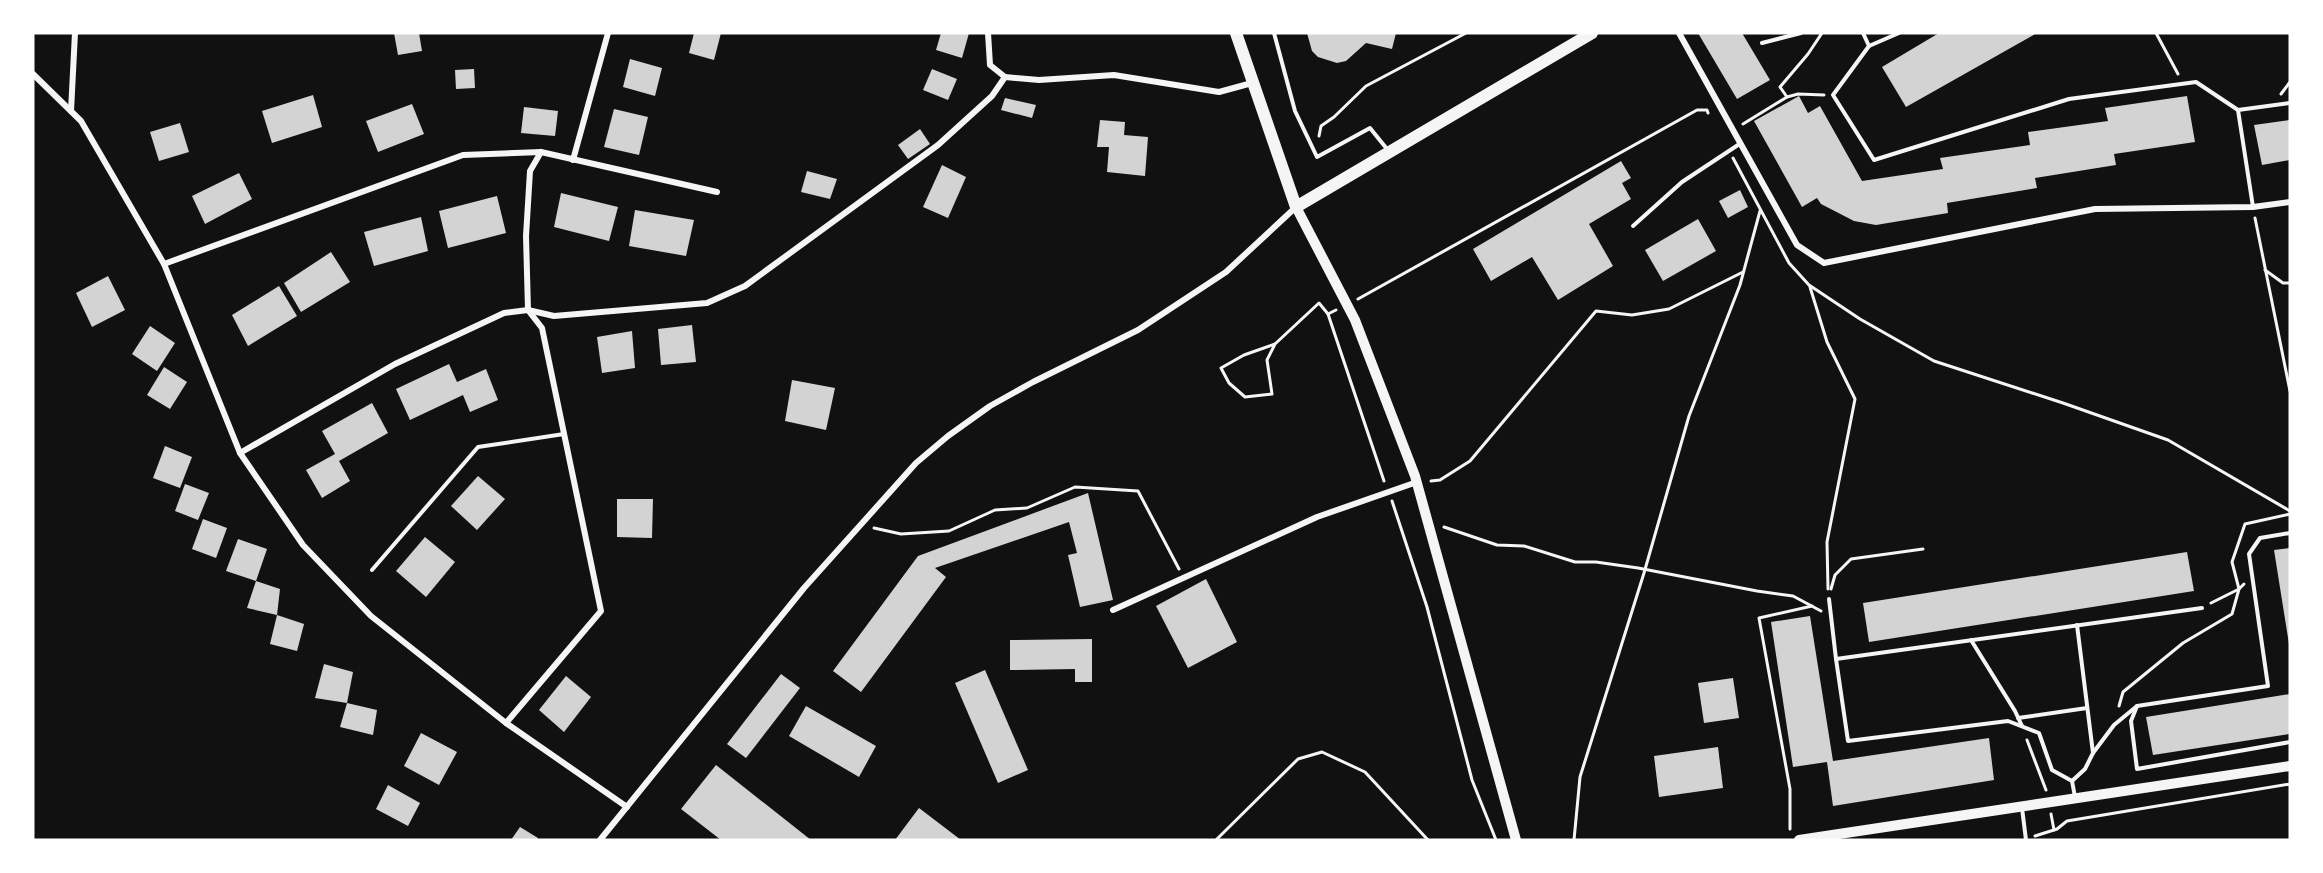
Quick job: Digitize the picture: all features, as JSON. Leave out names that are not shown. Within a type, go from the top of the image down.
[{"type":"main road","points":[[1236,33],[1296,207],[1592,33]]},
{"type":"street","points":[[71,111],[75,33]]},
{"type":"street","points":[[573,159],[608,33]]},
{"type":"street","points":[[988,33],[990,65],[1005,77],[1039,80],[1114,75],[1219,92],[1252,83]]},
{"type":"street","points":[[1679,33],[1797,245],[1824,263],[2095,209],[2253,207],[2290,202]]},
{"type":"street","points":[[33,74],[81,121],[164,264],[240,453],[303,545],[371,616],[506,723],[627,807]]},
{"type":"street","points":[[240,453],[395,364],[504,313],[528,310],[554,316],[707,303],[745,286],[938,145],[992,96],[1005,77]]},
{"type":"street","points":[[164,264],[463,155],[541,152],[717,192]]},
{"type":"street","points":[[506,723],[601,611],[542,328],[528,310],[526,236],[530,171],[541,152]]},
{"type":"street","points":[[600,840],[804,588],[916,463],[990,406],[1138,330],[1226,272],[1296,207],[1355,320],[1417,482],[1516,840]]},
{"type":"street","points":[[1113,610],[1317,518],[1417,482]]},
{"type":"street","points":[[1799,840],[2290,766]]},
{"type":"lane","points":[[1274,33],[1295,111],[1317,158],[1370,128],[1390,152]]},
{"type":"lane","points":[[1762,43],[1801,33]]},
{"type":"lane","points":[[1863,33],[1869,46]]},
{"type":"lane","points":[[1899,33],[1869,46],[1833,95],[1874,160],[2069,99],[2196,82],[2238,110],[2290,103]]},
{"type":"lane","points":[[2238,110],[2253,207]]},
{"type":"lane","points":[[1633,226],[1682,182],[1741,143]]},
{"type":"lane","points":[[372,570],[478,447],[565,434]]},
{"type":"lane","points":[[2072,781],[2085,769],[2093,753],[2114,726],[2137,706],[2268,686],[2249,554],[2260,538],[2290,533]]},
{"type":"lane","points":[[1829,599],[1848,741],[2008,721],[2039,733],[2052,770],[2072,781]]},
{"type":"lane","points":[[1836,658],[2202,608]]},
{"type":"lane","points":[[2078,625],[2093,753]]},
{"type":"lane","points":[[1971,640],[2022,727]]},
{"type":"lane","points":[[2137,706],[2131,721],[2138,769],[2290,742]]},
{"type":"lane","points":[[2018,718],[2087,708]]},
{"type":"lane","points":[[2072,781],[2075,800]]},
{"type":"lane","points":[[2022,808],[2026,840]]},
{"type":"path","points":[[1316,155],[1321,126],[1334,117],[1366,86],[1466,33]]},
{"type":"path","points":[[1787,97],[1780,87],[1808,54],[1822,33]]},
{"type":"path","points":[[2156,33],[2183,84]]},
{"type":"path","points":[[1733,129],[1787,97],[1798,94],[1833,95]]},
{"type":"path","points":[[1328,314],[1697,110],[1707,110],[1712,120]]},
{"type":"path","points":[[1729,151],[1789,262],[1809,285],[1860,319],[1934,361],[2168,440],[2290,511]]},
{"type":"path","points":[[2253,207],[2290,391]]},
{"type":"path","points":[[1574,840],[1580,777],[1645,569],[1689,416],[1743,272],[1761,210]]},
{"type":"path","points":[[2264,269],[2283,283],[2290,283]]},
{"type":"path","points":[[1417,482],[1440,480],[1470,460],[1596,310],[1632,315],[1669,309],[1743,272]]},
{"type":"path","points":[[1809,285],[1827,342],[1855,399],[1827,542],[1829,599]]},
{"type":"path","points":[[1275,344],[1244,355],[1221,368],[1229,383],[1245,397],[1272,394],[1267,360],[1275,344],[1318,303],[1328,314],[1427,607],[1472,780],[1496,840]]},
{"type":"path","points":[[860,525],[901,534],[949,531],[995,510],[1027,508],[1076,487],[1138,491],[1183,577]]},
{"type":"path","points":[[1429,525],[1455,530],[1497,545],[1524,546],[1575,562],[1596,562],[1645,569],[1793,596],[1831,616]]},
{"type":"path","points":[[1829,599],[1835,575],[1851,559],[1923,549]]},
{"type":"path","points":[[2202,608],[2239,589],[2252,574]]},
{"type":"path","points":[[2114,726],[2122,692],[2183,643],[2232,614],[2239,589]]},
{"type":"path","points":[[1790,829],[1790,789],[1759,618],[1812,606]]},
{"type":"path","points":[[2022,727],[2047,792]]},
{"type":"path","points":[[1216,840],[1298,759],[1322,752],[1365,772],[1428,840]]},
{"type":"path","points":[[2025,832],[2036,836],[2057,829],[2067,821],[2290,784]]},
{"type":"building","points":[[394,33],[419,33],[422,51],[398,55]]},
{"type":"building","points":[[694,33],[721,33],[714,60],[689,53]]},
{"type":"building","points":[[941,33],[969,33],[962,58],[936,50]]},
{"type":"building","points":[[1307,33],[1396,33],[1392,49],[1366,43],[1346,61],[1337,63],[1318,57],[1312,51]]},
{"type":"building","points":[[1698,33],[1742,33],[1770,80],[1737,99]]},
{"type":"building","points":[[1939,33],[2037,33],[1906,107],[1882,67]]},
{"type":"building","points":[[630,59],[662,68],[655,96],[623,87]]},
{"type":"building","points":[[474,69],[475,88],[456,89],[455,70]]},
{"type":"building","points":[[932,69],[957,79],[948,100],[923,90]]},
{"type":"building","points":[[313,95],[322,127],[272,143],[262,111]]},
{"type":"building","points":[[1799,96],[1808,113],[1820,106],[1862,181],[1943,169],[1940,158],[2030,145],[2028,132],[2108,121],[2105,108],[2187,96],[2195,142],[2114,154],[2116,165],[2035,178],[2037,188],[1947,203],[1948,213],[1876,225],[1854,221],[1821,204],[1817,198],[1802,207],[1754,121]]},
{"type":"building","points":[[1005,98],[1036,105],[1032,118],[1001,110]]},
{"type":"building","points":[[412,104],[424,134],[378,152],[366,121]]},
{"type":"building","points":[[524,107],[558,111],[555,136],[521,133]]},
{"type":"building","points":[[614,109],[648,117],[639,155],[604,147]]},
{"type":"building","points":[[1100,120],[1125,122],[1124,135],[1148,137],[1145,176],[1107,172],[1109,147],[1097,147]]},
{"type":"building","points":[[2290,120],[2290,160],[2262,165],[2254,125]]},
{"type":"building","points":[[180,123],[189,152],[159,161],[150,132]]},
{"type":"building","points":[[920,129],[930,144],[908,159],[898,145]]},
{"type":"building","points":[[1621,161],[1631,178],[1622,183],[1631,199],[1589,224],[1613,266],[1558,300],[1532,257],[1491,281],[1473,249]]},
{"type":"building","points":[[942,165],[966,177],[948,218],[923,207]]},
{"type":"building","points":[[807,171],[837,179],[830,199],[801,192]]},
{"type":"building","points":[[239,173],[252,199],[205,224],[192,196]]},
{"type":"building","points":[[1740,190],[1748,207],[1728,218],[1719,201]]},
{"type":"building","points":[[561,193],[618,207],[609,241],[554,227]]},
{"type":"building","points":[[497,196],[506,233],[448,248],[439,211]]},
{"type":"building","points":[[635,210],[694,220],[686,256],[629,246]]},
{"type":"building","points":[[421,217],[428,251],[374,266],[364,232]]},
{"type":"building","points":[[1698,219],[1716,251],[1663,281],[1645,250]]},
{"type":"building","points":[[331,252],[350,282],[301,312],[284,283]]},
{"type":"building","points":[[108,276],[125,310],[92,327],[76,293]]},
{"type":"building","points":[[279,286],[297,316],[248,346],[232,315]]},
{"type":"building","points":[[692,325],[696,362],[661,365],[658,329]]},
{"type":"building","points":[[150,326],[175,343],[157,371],[132,354]]},
{"type":"building","points":[[632,331],[635,368],[602,373],[597,337]]},
{"type":"building","points":[[449,364],[457,382],[486,369],[498,400],[470,412],[463,395],[410,420],[396,389]]},
{"type":"building","points":[[164,367],[187,382],[170,409],[147,395]]},
{"type":"building","points":[[792,380],[835,388],[826,430],[785,421]]},
{"type":"building","points":[[372,403],[388,433],[339,461],[350,481],[322,498],[306,470],[335,454],[322,431]]},
{"type":"building","points":[[165,446],[192,457],[180,488],[153,478]]},
{"type":"building","points":[[478,476],[505,499],[477,530],[451,506]]},
{"type":"building","points":[[185,484],[209,493],[198,520],[175,511]]},
{"type":"building","points":[[1088,493],[1113,600],[1080,607],[1068,555],[1077,553],[1069,522],[935,568],[946,577],[861,692],[833,671],[918,556]]},
{"type":"building","points":[[617,499],[653,499],[652,538],[617,537]]},
{"type":"building","points":[[203,519],[227,528],[216,558],[192,549]]},
{"type":"building","points":[[425,537],[455,562],[426,597],[396,571]]},
{"type":"building","points":[[238,539],[267,549],[256,581],[226,571]]},
{"type":"building","points":[[2290,548],[2290,644],[2289,644],[2274,550]]},
{"type":"building","points":[[2187,552],[2194,591],[1869,642],[1863,603]]},
{"type":"building","points":[[1206,579],[1237,642],[1188,668],[1156,606]]},
{"type":"building","points":[[256,581],[280,589],[277,615],[247,608]]},
{"type":"building","points":[[277,615],[304,624],[297,651],[270,644]]},
{"type":"building","points":[[1810,616],[1833,761],[1989,738],[1994,780],[1833,806],[1827,762],[1793,767],[1771,622]]},
{"type":"building","points":[[1092,639],[1092,682],[1075,682],[1075,669],[1010,670],[1010,640]]},
{"type":"building","points":[[324,664],[353,672],[347,703],[315,698]]},
{"type":"building","points":[[985,670],[1028,770],[998,783],[955,683]]},
{"type":"building","points":[[781,674],[800,688],[746,758],[727,744]]},
{"type":"building","points":[[566,676],[591,697],[564,732],[539,710]]},
{"type":"building","points":[[1733,678],[1739,718],[1704,723],[1698,683]]},
{"type":"building","points":[[2290,694],[2290,734],[2153,755],[2146,717]]},
{"type":"building","points":[[347,703],[377,710],[373,735],[340,727]]},
{"type":"building","points":[[806,706],[876,746],[859,777],[789,736]]},
{"type":"building","points":[[421,733],[457,752],[439,785],[404,766]]},
{"type":"building","points":[[1718,747],[1723,788],[1659,797],[1654,756]]},
{"type":"building","points":[[716,765],[811,840],[721,840],[681,809]]},
{"type":"building","points":[[388,785],[420,803],[408,826],[376,809]]},
{"type":"building","points":[[919,808],[961,840],[895,840]]},
{"type":"building","points":[[520,827],[538,838],[537,840],[511,840]]}]
